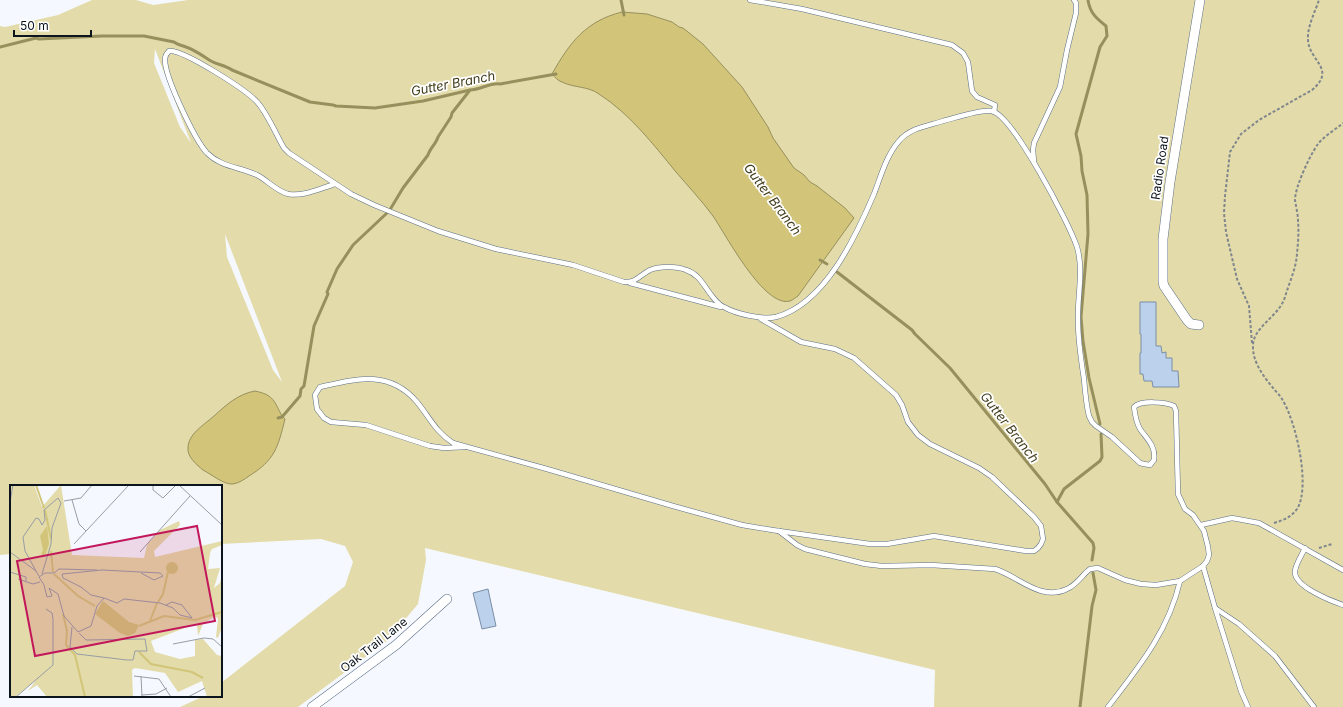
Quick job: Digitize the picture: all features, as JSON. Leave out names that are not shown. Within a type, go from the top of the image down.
[{"type":"street","name":"Radio Road","points":[[1199,325],[1191,324],[1187,320],[1164,286],[1163,239],[1170,182],[1200,0]]},
{"type":"street","name":"Oak Trail Lane","points":[[312,707],[396,646],[447,599]]},
{"type":"lane","points":[[750,0],[802,9],[952,45],[963,53],[968,62],[972,91],[977,97],[995,105],[994,112]]},
{"type":"lane","points":[[1034,163],[1034,143],[1060,87],[1076,13],[1074,0]]},
{"type":"lane","points":[[335,184],[302,194],[288,194],[256,174],[225,165],[216,160],[207,152],[192,130],[170,80],[165,60],[169,51],[176,51],[202,64],[243,90],[258,103],[284,148],[289,153],[351,194],[374,205],[438,231],[496,249],[573,265],[628,283],[758,317],[775,317],[786,313],[798,307],[820,288],[853,240],[889,155],[903,136],[915,129],[984,111],[994,112],[1003,118],[1034,163],[1060,208],[1077,249],[1079,266],[1079,340],[1089,416],[1096,426],[1112,437],[1140,463],[1150,465],[1154,460],[1154,449],[1152,443],[1140,428],[1136,420],[1134,407],[1142,403],[1174,406],[1176,411],[1178,494],[1185,509],[1193,515],[1201,525],[1208,547],[1209,555],[1207,561],[1203,566],[1180,581],[1156,585],[1141,584],[1125,580],[1104,570],[1094,568],[1087,571],[1067,590],[1048,592],[1036,590],[995,569],[931,565],[882,566],[865,564],[805,549],[797,545],[779,531]]},
{"type":"lane","points":[[628,283],[636,280],[652,269],[681,268],[696,275],[712,297],[724,308]]},
{"type":"lane","points":[[465,448],[430,446],[366,425],[331,422],[324,418],[317,409],[315,395],[320,387],[351,380],[372,378],[386,382],[399,387],[410,394],[443,437],[465,448],[547,469],[742,525],[870,544],[887,544],[934,536],[1026,551],[1034,551],[1038,548],[1043,539],[1043,532],[1041,526],[1034,517],[979,468],[930,444],[918,435],[908,422],[902,405],[896,395],[854,358],[835,349],[801,342],[758,317]]},
{"type":"lane","points":[[1201,525],[1232,518],[1259,523],[1343,570]]},
{"type":"lane","points":[[1306,548],[1296,565],[1294,571],[1295,576],[1300,583],[1321,597],[1343,605]]},
{"type":"lane","points":[[1203,566],[1241,691],[1248,707]]},
{"type":"lane","points":[[1108,707],[1157,641],[1177,597],[1180,581]]},
{"type":"lane","points":[[1215,608],[1239,624],[1275,656],[1314,707]]},
{"type":"path","points":[[1259,523],[1274,523],[1285,520],[1297,508],[1300,500],[1302,482],[1299,449],[1295,428],[1283,400],[1262,374],[1253,357],[1249,306],[1237,280],[1226,232],[1224,213],[1225,196],[1230,156],[1234,143],[1241,134],[1259,120],[1312,90],[1321,78],[1322,67],[1309,47],[1308,40],[1319,0]]},
{"type":"path","points":[[1252,345],[1257,332],[1274,315],[1283,303],[1293,272],[1297,255],[1298,222],[1295,198],[1309,159],[1318,144],[1343,123]]},
{"type":"path","points":[[1311,551],[1332,544]]},
{"type":"shaded area","points":[[92,0],[136,0],[153,5],[188,0],[1343,0],[1343,707],[934,707],[935,670],[425,548],[426,560],[418,604],[387,641],[298,707],[180,707],[202,697],[222,697],[222,682],[345,586],[353,562],[345,546],[321,539],[222,544],[222,485],[10,485],[10,554],[0,555],[0,26],[5,27],[58,15]],"holes":[[[155,49],[191,143],[180,127],[154,63]],[[225,234],[282,382],[273,370],[227,257]]]},
{"type":"water","points":[[622,12],[647,14],[672,22],[683,28],[703,44],[742,87],[768,127],[773,138],[794,168],[845,208],[854,218],[798,296],[792,300],[780,300],[769,293],[758,282],[736,253],[709,210],[650,140],[631,120],[595,91],[571,85],[557,79],[552,74],[565,52],[580,34],[598,21]]},
{"type":"water","points":[[255,391],[266,394],[273,399],[285,419],[280,437],[274,452],[265,464],[244,480],[229,484],[203,470],[195,463],[189,455],[189,443],[197,430],[228,404],[238,397]]},
{"type":"building","points":[[1140,302],[1156,302],[1156,346],[1161,346],[1162,353],[1166,352],[1166,358],[1172,358],[1172,371],[1178,371],[1179,387],[1153,387],[1152,381],[1144,381],[1143,374],[1140,374]]},
{"type":"building","points":[[488,589],[496,626],[482,629],[473,593]]},
{"type":"waterway","points":[[621,0],[624,15]]},
{"type":"waterway","points":[[1088,0],[1094,15],[1106,26],[1107,36],[1100,47],[1076,134],[1087,195],[1088,234],[1081,317],[1089,378],[1100,424]]},
{"type":"waterway","name":"Gutter Branch","points":[[0,47],[36,38],[144,36],[174,42],[232,70],[310,102],[336,106],[375,108],[423,101],[478,89],[493,84],[556,74]]},
{"type":"waterway","points":[[391,208],[403,188],[428,155],[452,113],[470,90]]},
{"type":"waterway","points":[[278,418],[282,417],[300,396],[301,389],[304,386],[314,326],[337,269],[353,245],[387,213]]},
{"type":"waterway","name":"Gutter Branch","points":[[820,260],[827,264]]},
{"type":"waterway","name":"Gutter Branch","points":[[837,272],[912,330],[950,368],[1045,484],[1057,502],[1093,543],[1094,548],[1092,560]]},
{"type":"waterway","points":[[1057,502],[1064,489],[1100,461],[1102,457],[1101,434]]},
{"type":"waterway","name":"Gutter Branch","points":[[1080,707],[1092,606],[1096,590],[1093,573]]}]
